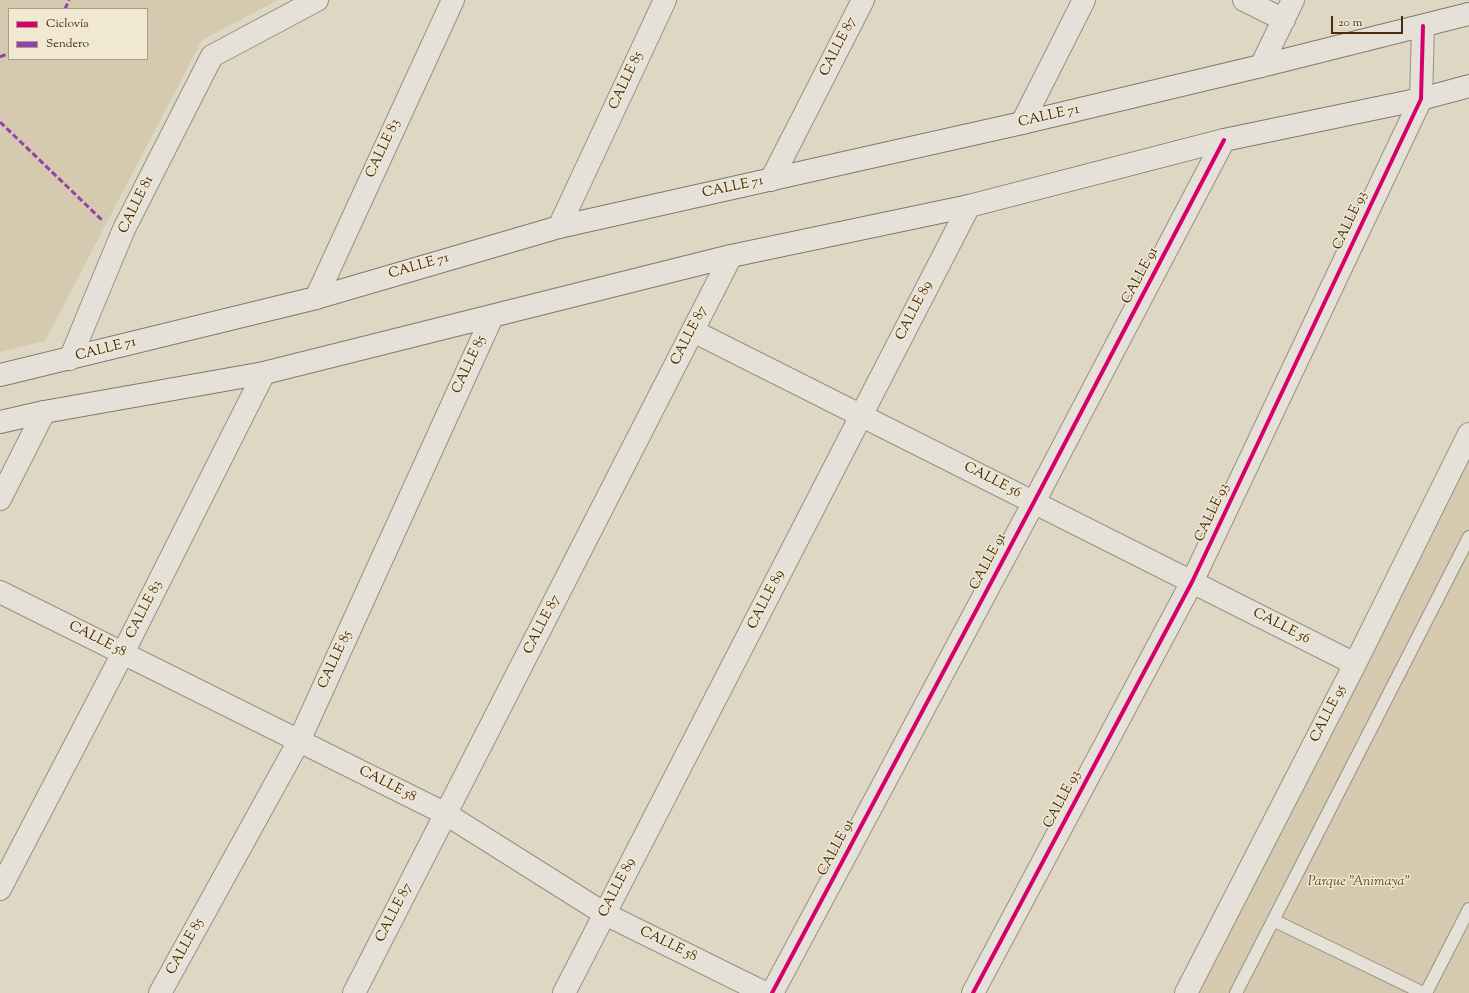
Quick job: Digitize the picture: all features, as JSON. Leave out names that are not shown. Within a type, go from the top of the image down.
[{"type":"street","name":"CALLE 81","points":[[70,359],[124,229],[212,56],[317,0]]},
{"type":"street","name":"CALLE 83","points":[[316,298],[453,0]]},
{"type":"street","name":"CALLE 85","points":[[559,226],[665,0]]},
{"type":"street","name":"CALLE 87","points":[[771,180],[863,0]]},
{"type":"street","points":[[1022,123],[1084,0]]},
{"type":"street","points":[[1244,0],[1284,20]]},
{"type":"street","points":[[1261,66],[1293,0]]},
{"type":"street","name":"CALLE 71","points":[[0,375],[316,298],[559,226],[1022,123],[1423,26],[1467,12]]},
{"type":"street","name":"CALLE 93","points":[[973,993],[1192,582],[1421,99],[1423,26]]},
{"type":"street","points":[[0,422],[44,412],[264,373],[731,256],[969,206],[1224,140],[1421,99],[1469,86]]},
{"type":"street","name":"CALLE 91","points":[[772,993],[1034,502],[1224,140]]},
{"type":"street","name":"CALLE 89","points":[[564,993],[969,206]]},
{"type":"street","name":"CALLE 87","points":[[354,993],[731,256]]},
{"type":"street","name":"CALLE 85","points":[[160,993],[299,741],[492,317]]},
{"type":"street","name":"CALLE 56","points":[[693,331],[1355,664]]},
{"type":"street","name":"CALLE 83","points":[[0,889],[123,653],[264,373]]},
{"type":"street","points":[[0,499],[44,412]]},
{"type":"street","name":"CALLE 95","points":[[1186,993],[1355,664],[1469,434]]},
{"type":"street","name":"CALLE 58","points":[[0,592],[446,814],[605,914],[765,993]]},
{"type":"lane","points":[[1236,993],[1469,537]]},
{"type":"lane","points":[[1426,993],[1469,909]]},
{"type":"lane","points":[[1273,920],[1423,993]]},
{"type":"green space","points":[[0,0],[278,0],[202,40],[45,341],[0,352]]},
{"type":"green space","name":"Parque \"Animaya\"","points":[[1469,425],[1469,993],[1181,993]]},
{"type":"marked path","points":[[65,8],[69,0]]},
{"type":"marked path","points":[[0,57],[8,53]]},
{"type":"marked path","points":[[0,122],[103,221]]},
{"type":"cycle path","points":[[973,993],[1192,582],[1421,99],[1423,26]]},
{"type":"cycle path","points":[[772,993],[1034,502],[1224,140]]}]
